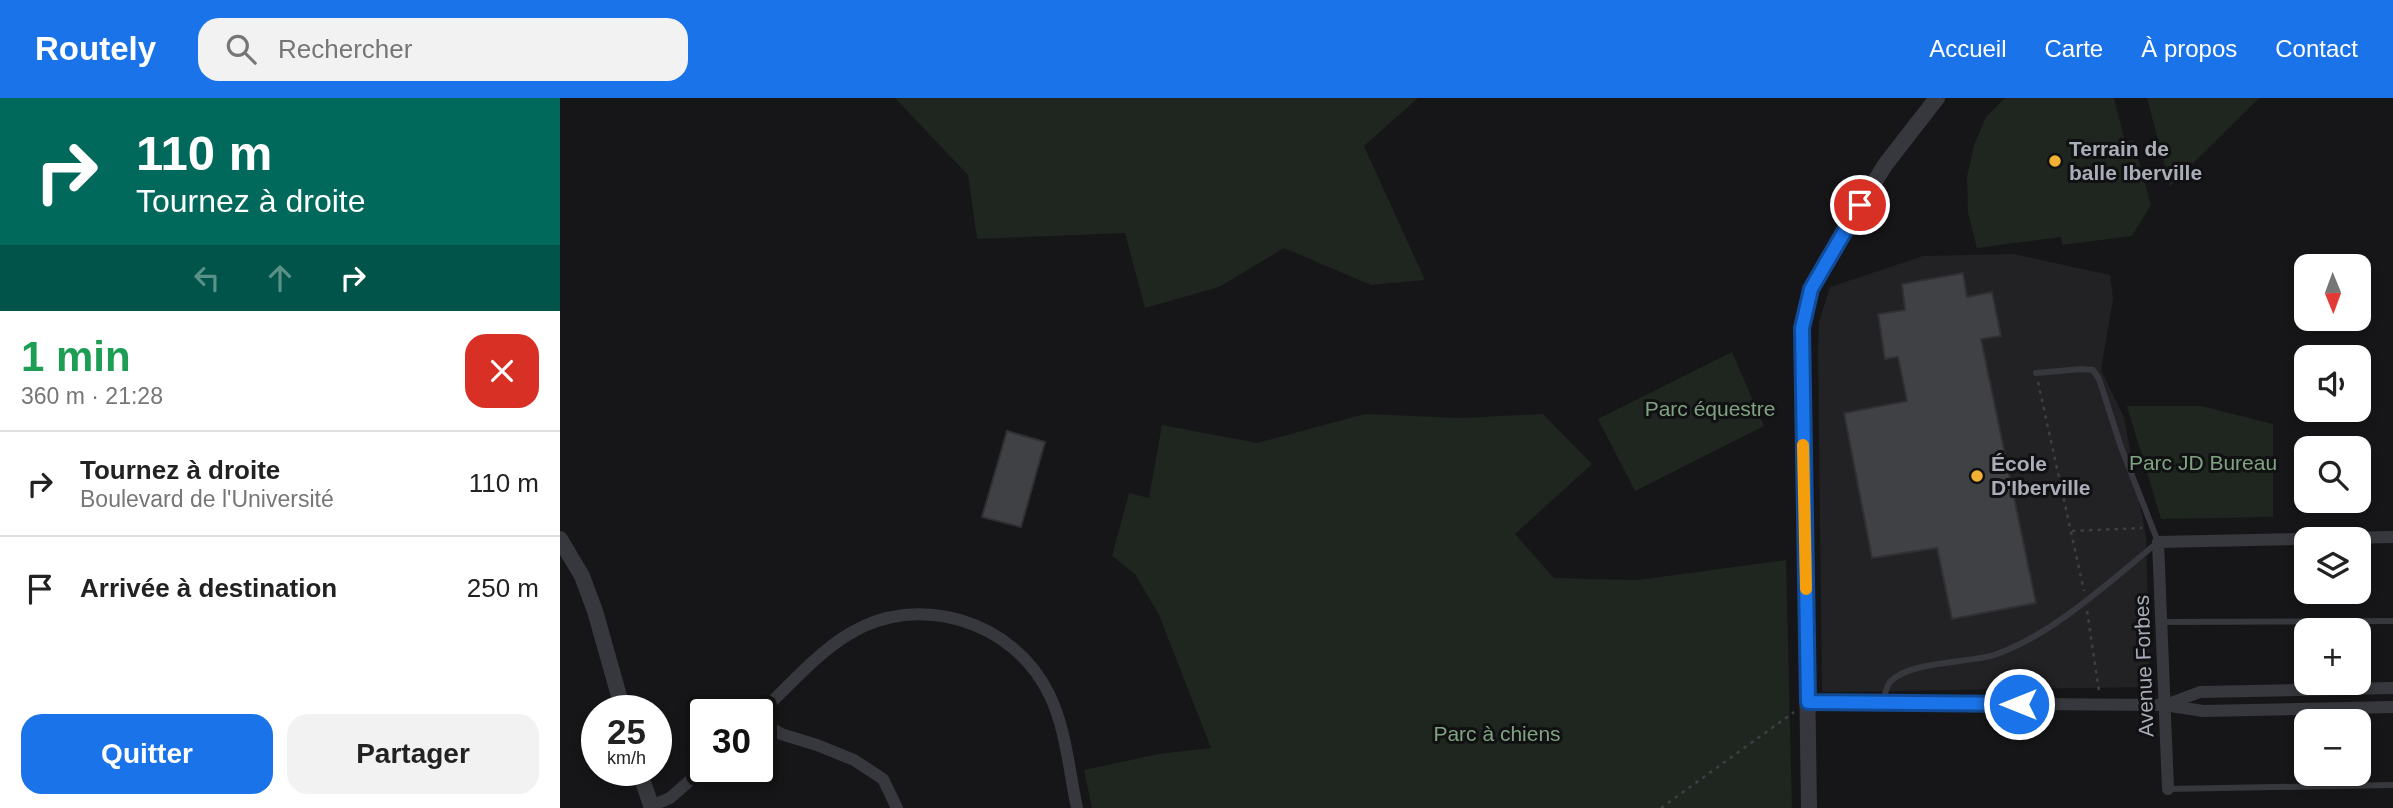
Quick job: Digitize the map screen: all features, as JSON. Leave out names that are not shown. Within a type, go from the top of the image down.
[{"type":"street","points":[[1809,808],[1802,328],[1811,289],[1831,253],[1885,165],[1937,98]]},
{"type":"street","points":[[2158,542],[2393,537]]},
{"type":"street","points":[[560,539],[582,576],[619,695]]},
{"type":"street","name":"Avenue Forbes","points":[[2158,542],[2168,789]]},
{"type":"street","points":[[777,697],[827,650],[847,635],[875,621],[919,614],[946,616],[973,624],[1014,649],[1043,683],[1059,722],[1077,808]]},
{"type":"street","points":[[2164,705],[2200,692],[2393,688]]},
{"type":"street","points":[[1808,702],[2164,705],[2203,711],[2393,708]]},
{"type":"street","points":[[777,732],[854,760],[883,779],[897,808]]},
{"type":"street","points":[[645,786],[652,807],[670,799],[686,784]]},
{"type":"lane","points":[[1882,703],[1888,684],[1898,675],[1928,666],[1993,655],[2039,634],[2158,542],[2121,447],[2099,379],[2093,370],[2036,373]]},
{"type":"lane","points":[[2161,622],[2393,621]]},
{"type":"lane","points":[[2168,789],[2393,785]]},
{"type":"path","points":[[2036,373],[2072,531],[2101,705]]},
{"type":"path","points":[[2072,531],[2153,527]]},
{"type":"path","points":[[1661,808],[1808,702]]},
{"type":"shaded area","name":"École D'Iberville","points":[[2014,254],[2110,275],[2113,299],[2101,370],[2124,417],[2146,536],[2150,687],[1822,692],[1818,350],[1819,322],[1830,287],[1923,256]]},
{"type":"green space","points":[[895,98],[1418,98],[1364,146],[1425,280],[1371,285],[1284,248],[1219,287],[1145,308],[1125,233],[977,239],[968,175]]},
{"type":"green space","name":"Terrain de balle Iberville","points":[[2005,98],[2114,98],[2125,142],[2133,140],[2151,205],[2132,236],[2062,245],[2061,237],[1977,248],[1968,213],[1967,177],[1974,145],[1986,117]]},
{"type":"green space","points":[[2147,98],[2259,98],[2170,186]]},
{"type":"green space","name":"Parc équestre","points":[[1732,352],[1764,426],[1635,491],[1598,419]]},
{"type":"green space","name":"Parc JD Bureau","points":[[2127,406],[2201,406],[2273,424],[2273,517],[2161,519]]},
{"type":"green space","name":"Parc à chiens","points":[[1365,414],[1461,418],[1543,414],[1592,464],[1515,534],[1554,578],[1638,580],[1786,560],[1792,808],[1092,808],[1084,770],[1159,754],[1211,748],[1159,615],[1135,574],[1112,556],[1129,493],[1149,498],[1162,425],[1257,443]]},
{"type":"building","points":[[1963,273],[1967,297],[1992,292],[2001,336],[1981,339],[2036,603],[1952,619],[1937,548],[1872,558],[1844,413],[1907,401],[1898,357],[1885,359],[1878,314],[1905,310],[1902,284]]},
{"type":"building","points":[[1007,431],[1045,442],[1021,527],[982,517]]},
{"type":"slow traffic","points":[[1803,445],[1806,589]]},
{"type":"place","name":"Terrain de balle Iberville","points":[[2055,161]]},
{"type":"place","name":"École D'Iberville","points":[[1977,476]]},
{"type":"route","points":[[1860,205],[1811,289],[1802,328],[1808,702],[2019,704]]}]
